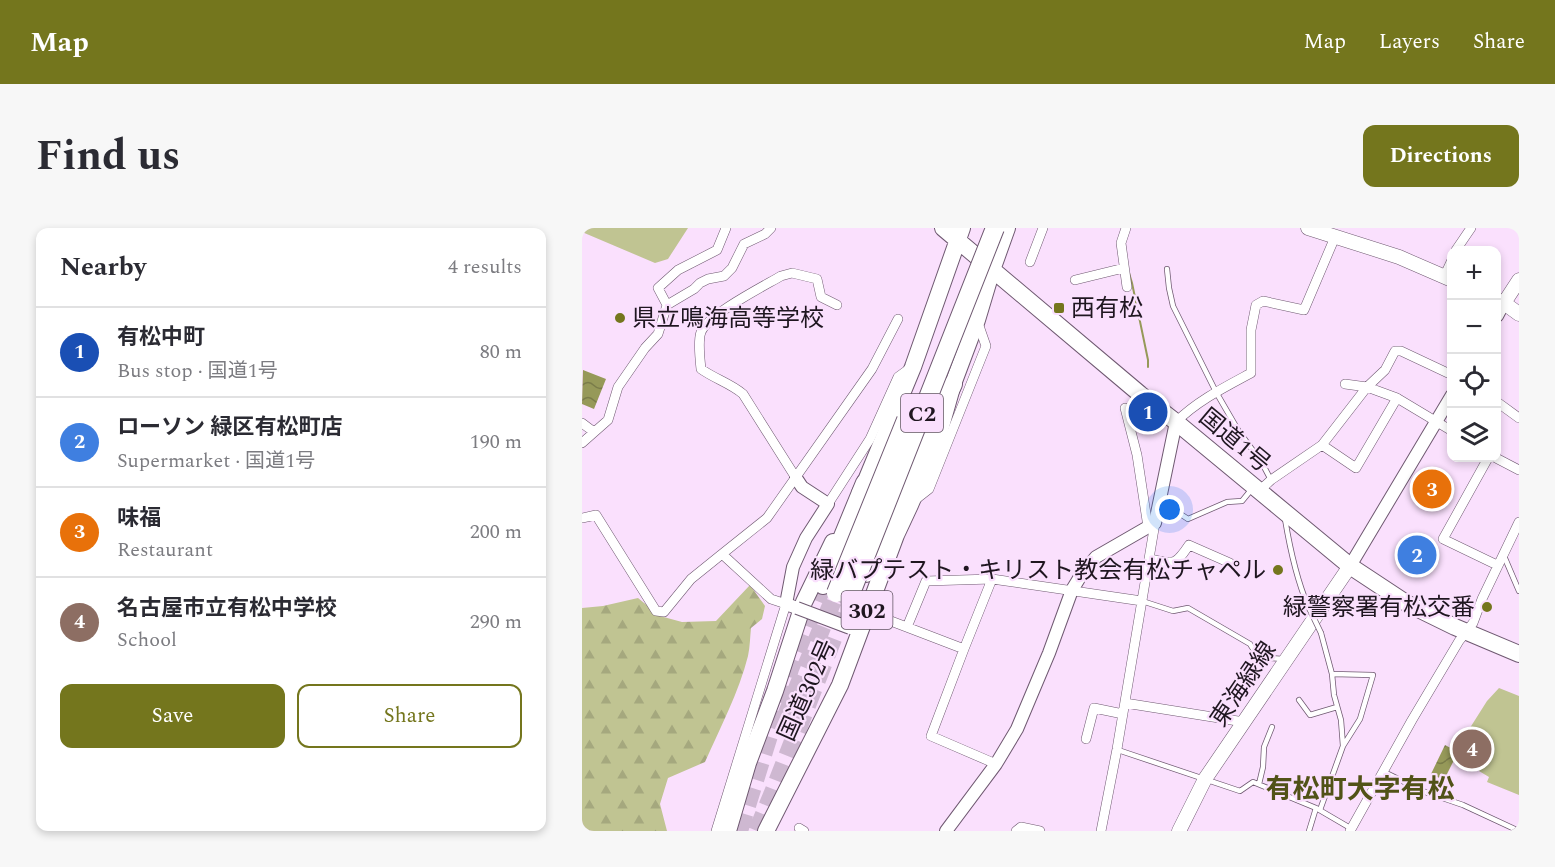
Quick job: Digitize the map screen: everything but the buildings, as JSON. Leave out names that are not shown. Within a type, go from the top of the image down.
[{"type":"highway","name":"国道1号","points":[[943,228],[960,234],[992,270],[1140,394],[1261,486],[1284,512],[1350,566],[1406,603],[1519,654]]},
{"type":"highway","name":"C2","points":[[840,594],[984,228]]},
{"type":"highway","name":"C2","points":[[840,594],[995,228]]},
{"type":"highway","name":"国道302号","points":[[771,826],[840,685],[854,630],[936,444],[953,384],[977,321],[1007,228]]},
{"type":"highway","name":"国道302号","points":[[728,831],[748,763],[775,691],[804,602],[829,549],[865,483],[913,367],[960,234]]},
{"type":"highway","points":[[840,594],[869,567],[889,528],[926,439],[953,384]]},
{"type":"highway","points":[[840,594],[865,483]]},
{"type":"main road","points":[[1308,228],[1399,256],[1447,278]]},
{"type":"main road","points":[[1501,301],[1519,280]]},
{"type":"main road","points":[[1501,303],[1519,314]]},
{"type":"main road","name":"東海緑線","points":[[1179,831],[1205,779],[1350,566]]},
{"type":"street","points":[[667,304],[658,288],[678,270],[717,250],[726,228]]},
{"type":"street","points":[[582,443],[608,420],[618,387],[645,348],[658,334],[667,304],[694,290],[708,279],[724,276],[732,268],[744,243],[765,234],[771,228]]},
{"type":"street","points":[[1030,262],[1043,228]]},
{"type":"street","points":[[1126,228],[1121,243],[1128,287]]},
{"type":"street","points":[[1459,246],[1471,228]]},
{"type":"street","points":[[1101,831],[1150,559],[1152,525],[1160,501],[1176,422],[1216,392],[1251,373],[1251,330],[1256,305],[1263,301],[1304,310],[1335,237]]},
{"type":"street","points":[[1075,280],[1124,268]]},
{"type":"street","points":[[828,504],[802,487],[743,394],[732,385],[714,378],[701,369],[700,332],[718,314],[781,276],[792,273],[817,279],[821,297],[837,305]]},
{"type":"street","points":[[582,518],[596,515],[656,611],[664,612],[692,579],[767,518],[872,369],[898,319]]},
{"type":"street","points":[[910,505],[929,489],[986,346],[977,321]]},
{"type":"street","points":[[1261,486],[1322,445],[1367,387],[1385,370],[1395,351],[1401,351],[1447,373]]},
{"type":"street","points":[[716,831],[791,606],[793,567],[807,538],[870,439],[898,377],[913,367]]},
{"type":"street","points":[[1345,384],[1367,387],[1396,399],[1447,428]]},
{"type":"street","points":[[1322,445],[1356,468],[1396,399]]},
{"type":"street","points":[[1350,566],[1447,403]]},
{"type":"street","points":[[1501,405],[1519,418]]},
{"type":"street","points":[[1125,408],[1152,525]]},
{"type":"street","points":[[582,423],[594,432]]},
{"type":"street","points":[[1501,461],[1519,470]]},
{"type":"street","points":[[1486,462],[1443,539],[1497,565]]},
{"type":"street","points":[[1351,830],[1383,771],[1466,631],[1473,623],[1497,565],[1519,522]]},
{"type":"street","points":[[946,831],[996,764],[1017,729],[1072,590],[1083,572],[1096,557],[1152,525]]},
{"type":"street","points":[[1150,559],[1170,563],[1179,560],[1189,545],[1230,563]]},
{"type":"street","points":[[722,554],[771,599],[854,630]]},
{"type":"street","points":[[907,627],[926,581],[992,579],[1142,601]]},
{"type":"street","points":[[992,579],[931,736],[996,764]]},
{"type":"street","points":[[883,618],[964,649]]},
{"type":"street","points":[[1125,703],[1244,722]]},
{"type":"street","points":[[1086,739],[1094,708],[1123,714]]},
{"type":"street","points":[[1016,831],[1021,827],[1040,831]]},
{"type":"lane","points":[[1160,501],[1188,519],[1227,502],[1242,501],[1261,486],[1262,463],[1238,430],[1216,392],[1173,306],[1167,269]]},
{"type":"lane","points":[[1284,512],[1288,540],[1300,587],[1321,633],[1332,674],[1334,695],[1341,720],[1343,746]]},
{"type":"lane","points":[[1503,554],[1519,591]]},
{"type":"lane","points":[[1142,601],[1173,611],[1188,608],[1250,644],[1258,657],[1286,660]]},
{"type":"lane","points":[[1309,831],[1343,746],[1360,719],[1373,675],[1332,674]]},
{"type":"lane","points":[[1299,700],[1310,715],[1337,706]]},
{"type":"lane","points":[[1259,784],[1264,747],[1272,727]]},
{"type":"lane","points":[[1117,749],[1240,792],[1253,782],[1259,784],[1318,809],[1351,830]]},
{"type":"lane","points":[[1383,771],[1425,792],[1463,805],[1519,831]]},
{"type":"green space","points":[[582,228],[688,228],[668,259],[655,263],[582,232]]},
{"type":"green space","points":[[750,585],[765,606],[762,619],[751,628],[748,656],[740,683],[705,762],[668,778],[660,804],[667,831],[582,831],[582,608],[638,598],[660,616],[682,622],[716,621]]},
{"type":"green space","points":[[1499,688],[1519,696],[1519,795],[1487,782],[1489,777],[1479,771],[1488,753],[1476,747],[1468,731],[1487,701]]},
{"type":"water","points":[[583,370],[606,379],[594,409],[582,404]]},
{"type":"water","points":[[1445,745],[1458,752],[1444,780],[1431,774]]},
{"type":"waterway","points":[[1129,273],[1148,367]]},
{"type":"tunnel","points":[[739,831],[790,669],[823,585]]},
{"type":"tunnel","points":[[785,718],[836,593]]},
{"type":"tunnel","points":[[757,831],[849,598]]},
{"type":"place","name":"西有松","points":[[1059,308]]},
{"type":"place","name":"県立鳴海高等学校","points":[[620,318]]},
{"type":"place","name":"有松中町","points":[[1148,412]]},
{"type":"place","name":"味福","points":[[1432,489]]},
{"type":"place","name":"ローソン 緑区有松町店","points":[[1417,555]]},
{"type":"place","name":"緑バプテスト・キリスト教会有松チャペル","points":[[1278,570]]},
{"type":"place","name":"緑警察署有松交番","points":[[1487,607]]},
{"type":"place","name":"名古屋市立有松中学校","points":[[1472,749]]},
{"type":"district","name":"有松町大字有松","points":[[1360,789]]}]
